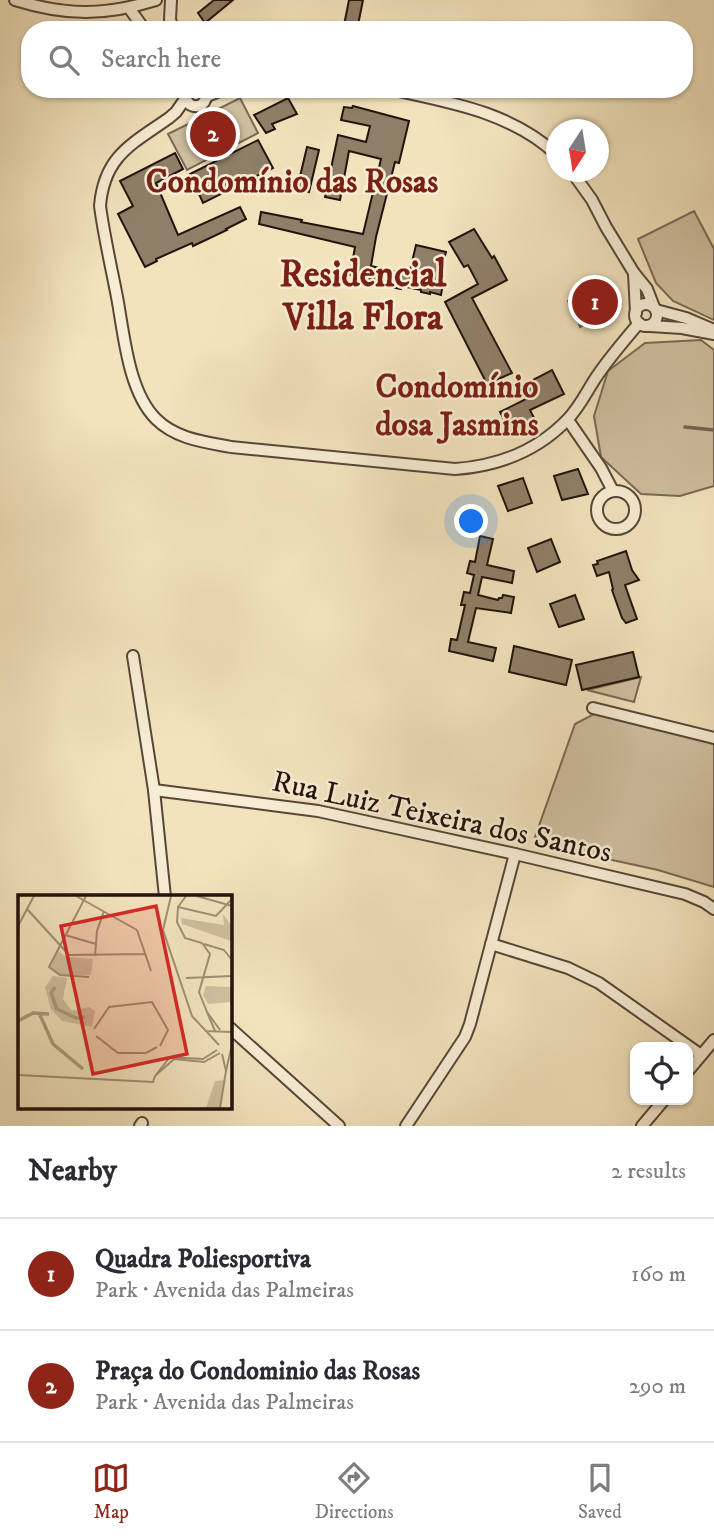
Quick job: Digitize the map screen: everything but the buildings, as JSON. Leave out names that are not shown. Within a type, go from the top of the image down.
[{"type":"street","points":[[15,0],[67,12],[130,8],[156,0]]},
{"type":"street","points":[[171,0],[171,21]]},
{"type":"street","points":[[130,8],[139,21]]},
{"type":"street","points":[[182,98],[176,112],[123,149],[107,173],[100,198],[102,222],[132,375],[146,406],[157,420],[175,432],[197,441],[231,447],[454,469],[475,468],[511,457],[540,443],[568,419],[621,343],[641,321],[640,307],[643,305],[651,305],[655,309],[686,318],[714,332]]},
{"type":"street","points":[[186,98],[190,105],[197,106],[204,103],[205,98]]},
{"type":"street","points":[[427,98],[498,118],[546,144]]},
{"type":"street","points":[[579,182],[634,273],[647,289],[658,314],[656,321],[641,321]]},
{"type":"street","points":[[634,273],[641,321]]},
{"type":"street","points":[[641,321],[714,332]]},
{"type":"street","points":[[568,419],[613,491]]},
{"type":"street","points":[[133,656],[154,790],[165,895]]},
{"type":"street","points":[[593,708],[714,738]]},
{"type":"street","name":"Rua Luiz Teixeira dos Santos","points":[[154,790],[318,811],[685,894],[714,909]]},
{"type":"street","points":[[406,1126],[465,1037],[515,854]]},
{"type":"street","points":[[491,944],[568,968],[598,982],[701,1055]]},
{"type":"street","points":[[231,1029],[339,1126]]},
{"type":"street","points":[[693,1065],[714,1040]]},
{"type":"street","points":[[642,1126],[660,1105]]},
{"type":"shaded area","points":[[240,98],[258,133],[187,170],[168,134]]},
{"type":"shaded area","points":[[694,211],[714,249],[714,320],[673,301],[656,283],[638,239]]},
{"type":"shaded area","points":[[608,280],[621,304],[580,327],[577,314],[568,301]]},
{"type":"shaded area","points":[[701,340],[714,350],[714,486],[680,496],[641,494],[601,457],[594,416],[608,371],[645,343]]},
{"type":"shaded area","points":[[641,677],[634,702],[587,690]]},
{"type":"shaded area","points":[[594,714],[714,740],[714,887],[658,870],[562,849],[535,837],[575,724]]},
{"type":"waterway","points":[[685,427],[714,430]]},
{"type":"place","name":"Praça do Condominio das Rosas","points":[[213,134]]},
{"type":"place","name":"Quadra Poliesportiva","points":[[595,302]]},
{"type":"district","name":"Condomínio das Rosas","points":[[292,180]]},
{"type":"district","name":"Residencial Villa Flora","points":[[363,294]]},
{"type":"district","name":"Condomínio dosa Jasmins","points":[[457,404]]}]
